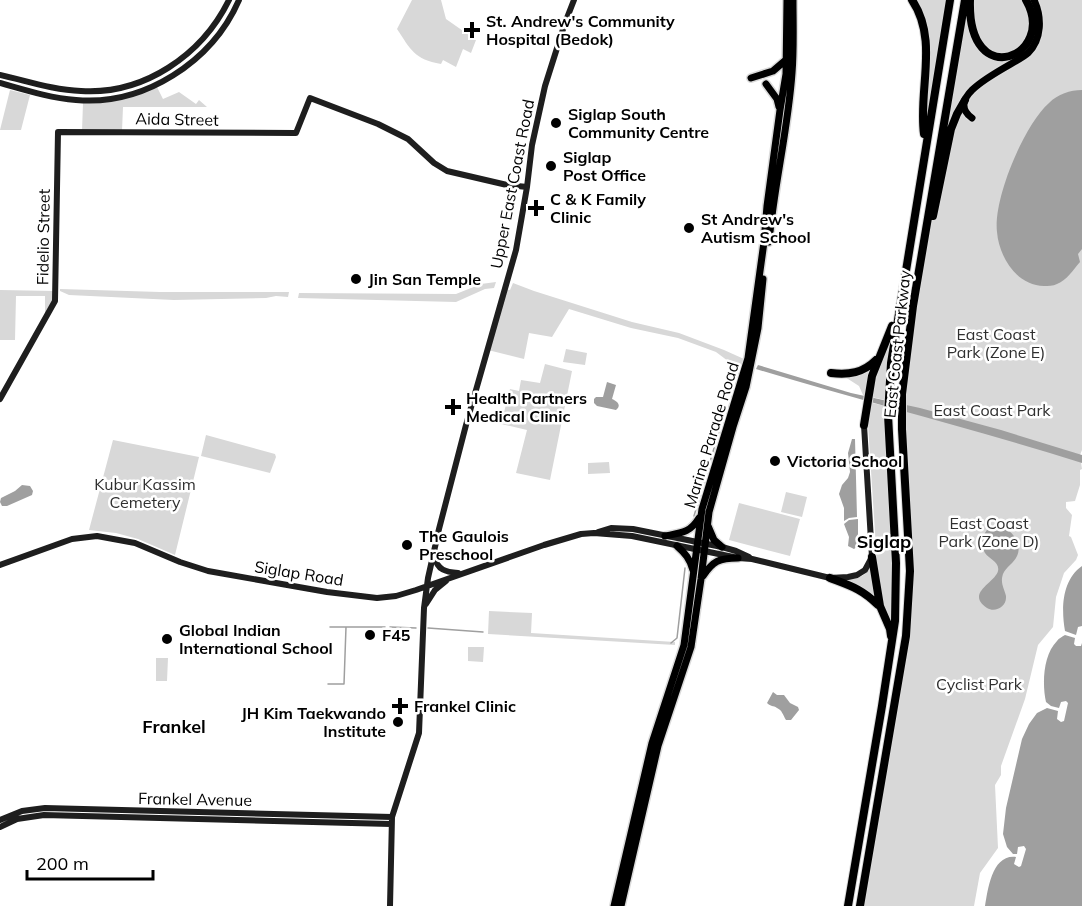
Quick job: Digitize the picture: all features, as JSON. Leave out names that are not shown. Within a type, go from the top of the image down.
[{"type":"highway","points":[[912,0],[920,15],[926,43],[923,126],[926,141]]},
{"type":"highway","name":"East Coast Parkway","points":[[848,906],[893,643],[896,563],[888,403],[891,363],[950,0]]},
{"type":"highway","name":"East Coast Parkway","points":[[860,906],[906,636],[910,571],[902,403],[909,339],[917,279],[965,0]]},
{"type":"highway","points":[[970,0],[971,23],[976,41],[986,51],[1001,57],[1018,53],[1030,38],[1032,18],[1026,0]]},
{"type":"highway","points":[[917,279],[928,240],[951,129],[965,100]]},
{"type":"highway","points":[[864,425],[873,370],[888,339],[899,305]]},
{"type":"highway","points":[[831,373],[856,373],[869,366],[880,356]]},
{"type":"highway","points":[[872,557],[880,606],[890,629],[893,643]]},
{"type":"highway","points":[[830,578],[867,594],[880,606]]},
{"type":"main road","points":[[0,75],[57,88],[82,91],[107,90],[136,83],[157,74],[191,51],[213,27],[230,0]]},
{"type":"main road","points":[[0,83],[55,98],[83,101],[120,97],[147,89],[175,74],[204,51],[226,23],[239,0]]},
{"type":"main road","name":"Upper East Coast Road","points":[[451,478],[516,250],[532,145],[545,86],[572,0]]},
{"type":"main road","name":"Marine Parade Road","points":[[621,906],[658,746],[691,647],[701,579],[700,515],[748,358],[786,74],[787,0]]},
{"type":"main road","name":"Marine Parade Road","points":[[614,906],[647,761],[684,645],[694,572],[714,492],[744,393],[759,328],[763,276],[791,82],[793,0]]},
{"type":"main road","points":[[972,117],[964,110],[965,100],[983,80],[1021,58],[1033,47],[1039,24],[1038,10],[1034,0]]},
{"type":"main road","points":[[750,78],[773,71],[787,59]]},
{"type":"main road","points":[[766,84],[777,99],[780,110]]},
{"type":"main road","name":"Aida Street","points":[[58,132],[296,133],[310,98],[378,124],[408,139],[434,163],[447,171],[525,187]]},
{"type":"main road","name":"Fidelio Street","points":[[0,399],[55,302],[58,132]]},
{"type":"main road","points":[[864,425],[872,557]]},
{"type":"main road","points":[[390,820],[419,733],[424,587],[451,478]]},
{"type":"main road","points":[[388,906],[390,820],[415,733],[424,587],[428,561],[451,478]]},
{"type":"main road","points":[[665,536],[687,531],[700,515]]},
{"type":"main road","points":[[707,524],[714,540],[722,547]]},
{"type":"main road","name":"Siglap Road","points":[[594,533],[611,528],[665,536],[738,558],[752,559],[830,578],[848,578],[857,575],[865,570],[872,557]]},
{"type":"main road","name":"Siglap Road","points":[[0,565],[72,540],[97,536],[135,543],[208,571],[327,592],[377,598],[396,596],[581,534],[632,536],[677,546],[722,547],[752,559]]},
{"type":"main road","points":[[677,546],[690,560],[694,572]]},
{"type":"main road","points":[[435,550],[439,567],[446,572],[462,574]]},
{"type":"main road","points":[[701,579],[708,568],[718,560],[738,558]]},
{"type":"main road","points":[[424,608],[435,590],[450,578]]},
{"type":"main road","name":"Frankel Avenue","points":[[0,820],[22,811],[45,808],[390,820]]},
{"type":"main road","name":"Frankel Avenue","points":[[0,827],[17,819],[44,815],[390,820]]},
{"type":"green space","points":[[412,0],[441,0],[446,19],[476,40],[471,53],[463,49],[456,67],[443,60],[441,64],[419,56],[410,48],[397,29]]},
{"type":"green space","points":[[912,0],[950,0],[926,141],[926,43]]},
{"type":"green space","name":"East Coast Park","points":[[965,0],[1082,0],[1082,450],[1080,455],[1082,469],[1075,501],[1066,502],[1066,508],[1072,515],[1069,536],[1078,555],[1064,573],[1056,597],[1053,627],[1038,645],[1025,699],[1001,766],[1001,775],[995,785],[998,848],[980,873],[974,906],[860,906],[909,604],[902,394]]},
{"type":"green space","points":[[157,87],[163,99],[179,92],[196,104],[199,100],[207,107],[123,107],[122,131],[82,131],[83,103]]},
{"type":"green space","points":[[10,90],[30,95],[21,130],[0,130]]},
{"type":"green space","points":[[496,282],[494,288],[485,289],[456,302],[298,298],[299,293],[456,294],[481,284]]},
{"type":"green space","points":[[513,283],[632,322],[679,333],[744,359],[740,370],[716,352],[678,338],[631,328],[569,309],[552,337],[529,333],[524,359],[488,350],[504,289],[510,290]]},
{"type":"green space","points":[[60,289],[289,292],[288,297],[174,300],[69,295]]},
{"type":"green space","points":[[0,290],[55,291],[55,296],[45,314],[45,296],[16,296],[15,340],[0,340]]},
{"type":"green space","points":[[899,305],[889,401],[863,395],[859,386],[845,377],[869,365],[882,349]]},
{"type":"green space","points":[[566,349],[587,353],[585,365],[563,362]]},
{"type":"green space","points":[[545,364],[572,371],[550,480],[516,473],[527,430],[501,424],[510,389],[519,391],[521,380],[540,383]]},
{"type":"green space","points":[[864,401],[889,407],[896,563],[892,642],[887,610],[868,593],[845,585],[847,578],[860,577],[869,570],[876,547],[868,425]]},
{"type":"green space","points":[[206,435],[275,454],[270,473],[201,456]]},
{"type":"green space","name":"Kubur Kassim Cemetery","points":[[113,440],[199,457],[175,555],[138,539],[116,533],[89,530]]},
{"type":"green space","points":[[609,462],[610,473],[588,474],[588,463]]},
{"type":"green space","points":[[786,492],[807,497],[802,517],[781,512]]},
{"type":"green space","points":[[739,503],[800,519],[790,556],[729,540]]},
{"type":"green space","points":[[489,611],[532,613],[531,633],[675,642],[675,645],[488,634]]},
{"type":"green space","points":[[468,647],[484,647],[483,662],[468,661]]},
{"type":"green space","points":[[156,658],[168,658],[167,681],[156,681]]},
{"type":"shaded area","points":[[1082,90],[1082,249],[1078,254],[1080,262],[1070,274],[1055,285],[1034,285],[1018,276],[1001,251],[997,232],[1000,201],[1012,163],[1039,114],[1060,95]]},
{"type":"shaded area","points":[[758,365],[851,393],[920,408],[1001,430],[1082,455],[1082,463],[756,369]]},
{"type":"shaded area","points":[[607,382],[616,385],[612,399],[619,405],[616,410],[597,406],[594,403],[596,397],[603,397]]},
{"type":"shaded area","points":[[852,439],[855,439],[857,517],[844,521],[844,508],[839,494],[850,472],[848,453]]},
{"type":"shaded area","points":[[22,485],[30,486],[33,491],[32,495],[2,506],[1,498]]},
{"type":"shaded area","points":[[858,519],[858,546],[854,549],[848,546],[849,537],[844,524],[849,520]]},
{"type":"shaded area","points":[[993,525],[1009,530],[1016,539],[1019,550],[1002,577],[1005,603],[993,610],[981,603],[979,598],[983,588],[998,571],[997,565],[985,553],[982,545],[984,534]]},
{"type":"shaded area","points":[[1082,566],[1082,626],[1078,627],[1076,635],[1065,631],[1063,604],[1070,579]]},
{"type":"shaded area","points":[[1065,635],[1075,638],[1076,646],[1081,646],[1082,643],[1082,906],[985,906],[996,867],[1001,861],[1016,857],[1014,864],[1021,866],[1026,849],[1024,846],[1018,847],[1017,854],[1013,854],[1007,847],[1003,834],[1006,808],[1022,739],[1037,713],[1047,708],[1058,711],[1057,719],[1064,721],[1068,703],[1061,702],[1059,708],[1046,702],[1044,678],[1046,662],[1052,647]]},
{"type":"shaded area","points":[[773,692],[777,695],[784,695],[790,703],[798,707],[799,710],[791,720],[786,720],[780,710],[767,703]]},
{"type":"waterway","points":[[694,516],[725,411]]},
{"type":"waterway","points":[[671,643],[677,638],[685,568]]},
{"type":"waterway","points":[[330,627],[385,627]]},
{"type":"waterway","points":[[328,684],[344,684],[346,627]]},
{"type":"waterway","points":[[390,627],[416,628]]},
{"type":"waterway","points":[[428,628],[483,632]]},
{"type":"place","name":"St. Andrew's Community Hospital (Bedok)","points":[[472,30]]},
{"type":"place","name":"Siglap South Community Centre","points":[[556,123]]},
{"type":"place","name":"Siglap Post Office","points":[[551,166]]},
{"type":"place","name":"C & K Family Clinic","points":[[536,208]]},
{"type":"place","name":"St Andrew's Autism School","points":[[689,228]]},
{"type":"place","name":"Jin San Temple","points":[[356,279]]},
{"type":"place","name":"Health Partners Medical Clinic","points":[[453,407]]},
{"type":"place","name":"Victoria School","points":[[775,461]]},
{"type":"place","name":"The Gaulois Preschool","points":[[407,545]]},
{"type":"place","name":"F45","points":[[370,635]]},
{"type":"place","name":"Global Indian International School","points":[[167,639]]},
{"type":"place","name":"Frankel Clinic","points":[[400,706]]},
{"type":"place","name":"JH Kim Taekwando Institute","points":[[398,722]]},
{"type":"district","name":"Siglap","points":[[884,542]]},
{"type":"district","name":"Frankel","points":[[174,727]]},
{"type":"park label","name":"East Coast Park (Zone E)","points":[[996,343]]},
{"type":"park label","name":"East Coast Park (Zone D)","points":[[989,532]]},
{"type":"park label","name":"Cyclist Park","points":[[979,684]]}]
